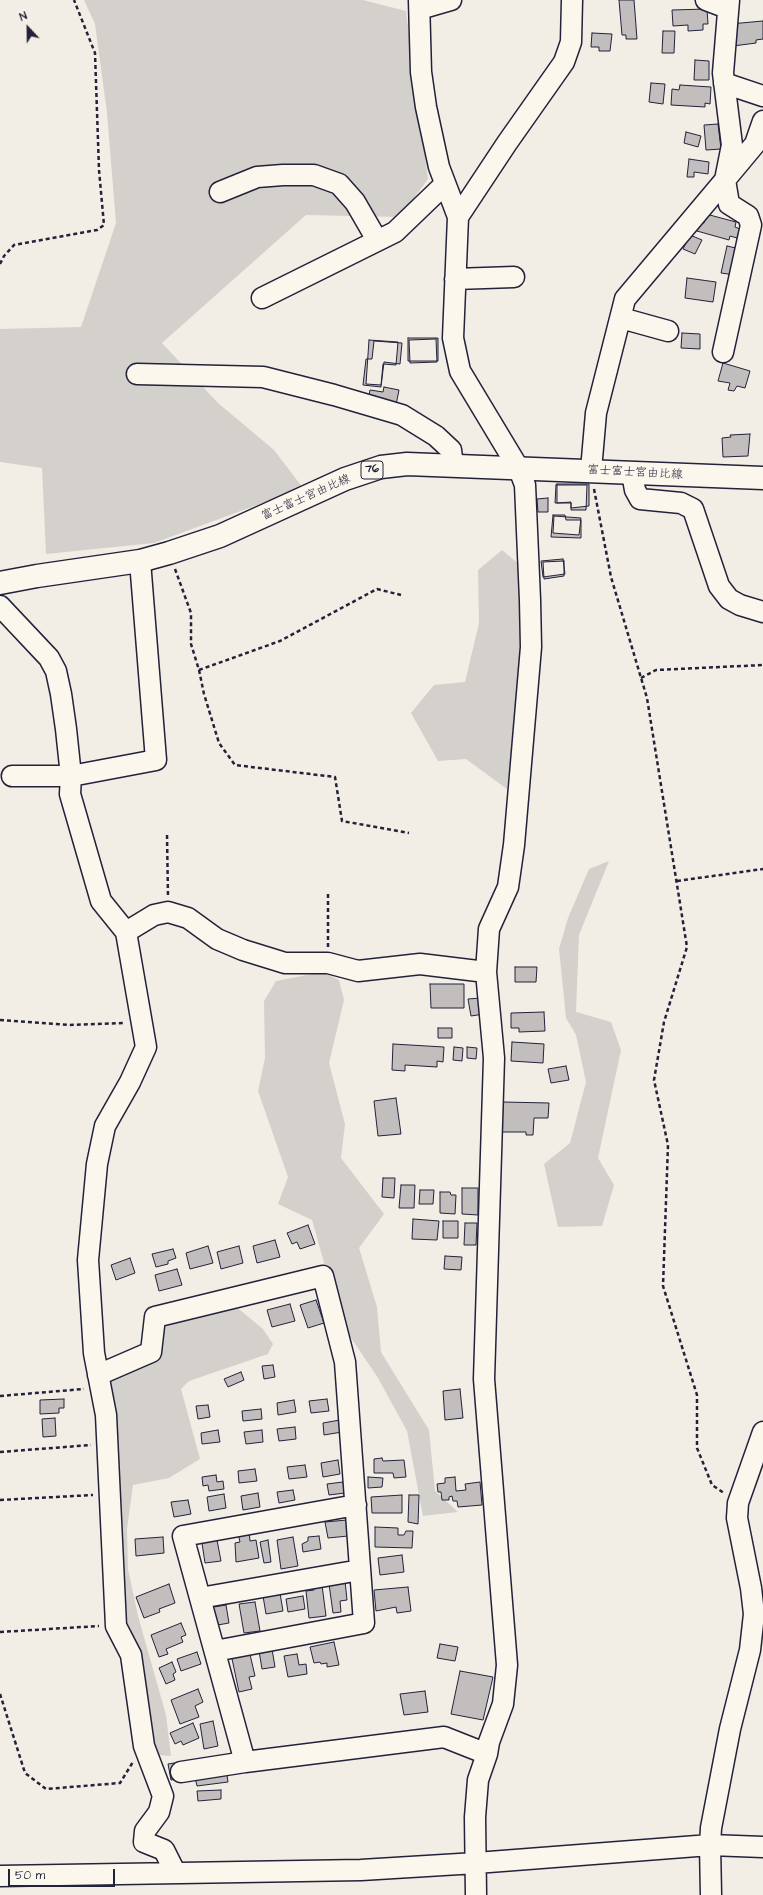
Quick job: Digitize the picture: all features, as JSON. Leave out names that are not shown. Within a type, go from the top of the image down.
[{"type":"main road","name":"富士富士宮由比線","points":[[0,583],[140,561],[169,553],[220,536],[345,479],[381,468],[407,464],[519,469],[591,470],[763,478]]},
{"type":"street","points":[[451,0],[419,5],[421,72],[437,160],[444,185],[458,217],[453,338],[460,371],[519,469],[525,485],[531,647],[514,845],[508,887],[488,929],[486,972],[494,1058],[484,1379],[507,1665],[503,1704],[489,1742],[487,1754],[478,1780],[475,1817],[476,1895]]},
{"type":"street","points":[[458,217],[507,143],[564,62],[571,42],[572,0]]},
{"type":"street","points":[[706,0],[728,4],[723,73],[732,145],[725,180],[729,204],[748,216],[752,225],[723,352]]},
{"type":"street","points":[[724,83],[763,96]]},
{"type":"street","points":[[591,470],[596,413],[625,299],[755,144],[762,125]]},
{"type":"street","points":[[220,192],[257,177],[314,175],[339,184],[355,202],[377,240]]},
{"type":"street","points":[[262,298],[395,232],[444,185]]},
{"type":"street","points":[[455,279],[514,277]]},
{"type":"street","points":[[620,318],[668,331]]},
{"type":"street","points":[[137,374],[263,377],[334,395],[402,415],[436,436],[451,450],[453,466]]},
{"type":"street","points":[[632,473],[634,490],[640,499],[681,503],[693,509],[719,586],[729,599],[740,605],[763,612]]},
{"type":"street","points":[[12,776],[71,776],[156,760],[140,561]]},
{"type":"street","points":[[0,606],[49,658],[56,671],[61,694],[71,776],[70,794],[101,901],[126,932],[146,1047],[130,1082],[105,1126],[97,1164],[88,1260],[94,1353],[106,1415],[116,1626],[132,1655],[144,1746],[163,1796],[159,1812],[144,1831],[144,1842],[164,1850],[175,1872]]},
{"type":"street","points":[[126,932],[154,915],[168,912],[188,918],[217,939],[243,950],[285,963],[328,963],[358,971],[420,964],[486,972]]},
{"type":"street","points":[[99,1381],[151,1352],[155,1317],[323,1276],[345,1362],[364,1624],[214,1651]]},
{"type":"street","points":[[711,1895],[710,1845],[730,1729],[750,1650],[754,1614],[751,1588],[737,1518],[738,1503],[763,1432]]},
{"type":"street","points":[[245,1762],[183,1536],[356,1505]]},
{"type":"street","points":[[200,1598],[360,1570]]},
{"type":"street","points":[[181,1772],[245,1762],[444,1737],[487,1754]]},
{"type":"street","points":[[0,1876],[361,1870],[476,1863],[710,1845],[763,1847]]},
{"type":"path","points":[[0,264],[4,256],[14,245],[97,230],[104,225],[99,170],[95,53],[74,0]]},
{"type":"path","points":[[591,470],[611,577],[646,698],[687,947],[664,1022],[654,1080],[668,1145],[663,1286],[697,1395],[697,1448],[712,1485],[738,1503]]},
{"type":"path","points":[[169,553],[190,612],[191,644],[219,743],[235,765],[336,777],[342,821],[409,833]]},
{"type":"path","points":[[199,670],[280,641],[377,589],[401,595]]},
{"type":"path","points":[[641,678],[656,670],[763,665]]},
{"type":"path","points":[[167,835],[168,912]]},
{"type":"path","points":[[677,881],[763,869]]},
{"type":"path","points":[[328,891],[328,963]]},
{"type":"path","points":[[0,1020],[69,1025],[141,1023]]},
{"type":"path","points":[[0,1396],[99,1381]]},
{"type":"path","points":[[0,1452],[107,1444]]},
{"type":"path","points":[[0,1500],[110,1494]]},
{"type":"path","points":[[0,1632],[116,1626]]},
{"type":"path","points":[[0,1694],[25,1773],[46,1789],[120,1783],[144,1746]]},
{"type":"shaded area","points":[[84,0],[363,0],[406,11],[428,179],[400,217],[306,215],[162,343],[218,403],[274,450],[303,488],[154,543],[46,554],[42,468],[0,462],[0,329],[81,327],[116,223],[107,113],[95,24]]},
{"type":"shaded area","points":[[502,550],[520,565],[521,662],[507,789],[466,759],[438,761],[411,713],[434,685],[465,682],[479,623],[478,570]]},
{"type":"shaded area","points":[[609,861],[579,935],[576,1012],[611,1022],[621,1050],[598,1158],[614,1185],[602,1226],[558,1227],[544,1164],[570,1143],[586,1082],[576,1035],[566,1018],[559,949],[568,918],[589,869]]},
{"type":"shaded area","points":[[322,972],[339,980],[344,1000],[329,1063],[345,1124],[341,1158],[384,1214],[359,1248],[377,1307],[381,1352],[429,1430],[435,1491],[458,1512],[423,1516],[407,1431],[378,1378],[341,1323],[312,1220],[278,1204],[288,1177],[258,1091],[265,1058],[264,1001],[276,981]]},
{"type":"shaded area","points":[[234,1305],[263,1329],[273,1344],[268,1354],[189,1381],[181,1389],[200,1459],[169,1478],[133,1485],[127,1529],[128,1569],[138,1616],[166,1715],[171,1756],[147,1754],[121,1625],[99,1379],[153,1349],[155,1317]]},
{"type":"building","points":[[619,0],[634,0],[637,39],[626,39],[626,35],[622,35]]},
{"type":"building","points":[[707,9],[708,24],[703,24],[703,30],[688,31],[688,25],[673,26],[672,10]]},
{"type":"building","points":[[763,21],[763,39],[756,40],[756,43],[733,46],[730,24]]},
{"type":"building","points":[[663,31],[675,31],[674,53],[662,53]]},
{"type":"building","points":[[592,33],[612,34],[610,51],[599,51],[599,47],[591,47]]},
{"type":"building","points":[[695,60],[709,61],[709,80],[694,80]]},
{"type":"building","points":[[651,83],[665,84],[663,104],[649,102]]},
{"type":"building","points":[[680,85],[711,87],[710,104],[705,103],[705,107],[671,105],[672,89],[679,90]]},
{"type":"building","points":[[718,124],[721,149],[706,150],[704,125]]},
{"type":"building","points":[[686,132],[701,136],[698,147],[684,143]]},
{"type":"building","points":[[689,159],[709,162],[708,174],[694,172],[694,177],[687,177]]},
{"type":"building","points":[[706,214],[736,222],[735,227],[740,229],[737,238],[730,236],[729,240],[697,231],[699,221],[704,223]]},
{"type":"building","points":[[690,235],[702,240],[695,254],[683,249]]},
{"type":"building","points":[[727,246],[740,249],[735,275],[721,273]]},
{"type":"building","points":[[687,278],[716,282],[713,302],[685,298]]},
{"type":"building","points":[[682,333],[700,334],[700,349],[681,348]]},
{"type":"building","points":[[408,338],[438,338],[438,361],[408,361]]},
{"type":"building","points":[[436,339],[437,362],[410,363],[409,340]]},
{"type":"building","points":[[369,340],[398,342],[396,365],[383,364],[381,385],[366,384]]},
{"type":"building","points":[[374,341],[402,343],[400,364],[384,362],[381,387],[363,385],[366,359],[372,359]]},
{"type":"building","points":[[723,363],[750,371],[745,388],[737,386],[734,391],[728,390],[730,383],[718,381]]},
{"type":"building","points":[[384,387],[399,390],[396,405],[368,400],[370,390],[383,392]]},
{"type":"building","points":[[750,434],[748,456],[723,457],[722,438],[731,437],[730,435]]},
{"type":"building","points":[[557,484],[589,484],[589,506],[571,508],[571,502],[557,503]]},
{"type":"building","points":[[556,485],[587,485],[586,510],[571,510],[571,503],[555,503]]},
{"type":"building","points":[[548,498],[548,512],[538,512],[537,499]]},
{"type":"building","points":[[553,515],[565,515],[566,520],[581,520],[581,538],[551,537]]},
{"type":"building","points":[[554,516],[581,518],[579,535],[553,533]]},
{"type":"building","points":[[563,559],[565,574],[543,577],[541,561]]},
{"type":"building","points":[[564,561],[564,576],[544,579],[543,562]]},
{"type":"building","points":[[515,967],[537,967],[536,982],[515,982]]},
{"type":"building","points":[[430,984],[464,984],[464,1008],[431,1008]]},
{"type":"building","points":[[481,998],[484,1014],[471,1016],[468,999]]},
{"type":"building","points":[[544,1012],[545,1031],[519,1032],[519,1028],[511,1028],[511,1013]]},
{"type":"building","points":[[438,1028],[452,1028],[452,1038],[438,1038]]},
{"type":"building","points":[[512,1042],[544,1044],[543,1063],[511,1061]]},
{"type":"building","points":[[393,1044],[444,1047],[443,1062],[437,1061],[437,1067],[405,1065],[405,1071],[392,1070]]},
{"type":"building","points":[[454,1047],[463,1048],[462,1061],[453,1060]]},
{"type":"building","points":[[467,1047],[477,1048],[476,1059],[467,1058]]},
{"type":"building","points":[[566,1066],[569,1080],[551,1083],[548,1069]]},
{"type":"building","points":[[396,1098],[401,1134],[378,1136],[374,1101]]},
{"type":"building","points":[[503,1102],[549,1103],[548,1118],[534,1118],[533,1135],[526,1135],[526,1132],[502,1132]]},
{"type":"building","points":[[383,1178],[395,1178],[394,1198],[382,1197]]},
{"type":"building","points":[[401,1185],[415,1185],[414,1208],[399,1208]]},
{"type":"building","points":[[462,1188],[478,1188],[478,1215],[462,1214]]},
{"type":"building","points":[[420,1190],[434,1190],[433,1204],[419,1204]]},
{"type":"building","points":[[440,1192],[450,1192],[451,1195],[456,1195],[455,1214],[440,1213]]},
{"type":"building","points":[[413,1219],[439,1221],[437,1240],[412,1239]]},
{"type":"building","points":[[443,1221],[458,1221],[458,1238],[443,1238]]},
{"type":"building","points":[[465,1223],[477,1223],[476,1245],[464,1245]]},
{"type":"building","points":[[308,1225],[315,1244],[300,1249],[297,1242],[292,1244],[287,1233]]},
{"type":"building","points":[[275,1240],[280,1257],[257,1263],[253,1246]]},
{"type":"building","points":[[208,1246],[213,1263],[190,1269],[186,1253]]},
{"type":"building","points":[[239,1246],[243,1263],[221,1269],[217,1252]]},
{"type":"building","points":[[173,1249],[176,1258],[168,1261],[168,1264],[156,1267],[152,1254]]},
{"type":"building","points":[[445,1256],[462,1257],[461,1270],[444,1269]]},
{"type":"building","points":[[130,1258],[135,1273],[116,1280],[111,1265]]},
{"type":"building","points":[[177,1269],[182,1285],[159,1291],[155,1275]]},
{"type":"building","points":[[316,1300],[324,1323],[308,1328],[300,1305]]},
{"type":"building","points":[[290,1304],[295,1321],[272,1327],[267,1310]]},
{"type":"building","points":[[273,1365],[275,1377],[264,1379],[262,1366]]},
{"type":"building","points":[[241,1372],[244,1380],[228,1387],[224,1379]]},
{"type":"building","points":[[460,1389],[463,1418],[445,1420],[443,1391]]},
{"type":"building","points":[[64,1399],[64,1408],[59,1408],[59,1413],[40,1414],[40,1400]]},
{"type":"building","points":[[327,1399],[329,1411],[311,1413],[309,1401]]},
{"type":"building","points":[[294,1400],[296,1412],[278,1415],[277,1403]]},
{"type":"building","points":[[208,1405],[210,1417],[198,1419],[196,1406]]},
{"type":"building","points":[[261,1409],[262,1419],[243,1421],[242,1411]]},
{"type":"building","points":[[55,1418],[56,1436],[43,1437],[42,1419]]},
{"type":"building","points":[[340,1420],[342,1432],[324,1435],[323,1423]]},
{"type":"building","points":[[295,1427],[296,1439],[279,1441],[277,1429]]},
{"type":"building","points":[[218,1430],[220,1442],[202,1444],[201,1433]]},
{"type":"building","points":[[262,1430],[263,1442],[246,1444],[244,1432]]},
{"type":"building","points":[[382,1458],[383,1461],[404,1460],[406,1477],[394,1478],[393,1473],[374,1473],[374,1459]]},
{"type":"building","points":[[338,1460],[340,1474],[323,1477],[321,1463]]},
{"type":"building","points":[[305,1465],[307,1477],[289,1479],[287,1467]]},
{"type":"building","points":[[255,1469],[257,1481],[239,1483],[238,1471]]},
{"type":"building","points":[[216,1475],[217,1482],[223,1481],[224,1489],[209,1491],[208,1485],[203,1486],[202,1477]]},
{"type":"building","points":[[368,1477],[383,1478],[382,1487],[368,1488]]},
{"type":"building","points":[[455,1477],[456,1491],[466,1490],[465,1484],[480,1482],[482,1505],[458,1507],[457,1501],[453,1501],[452,1496],[449,1497],[449,1500],[442,1500],[441,1492],[438,1492],[437,1484],[445,1483],[445,1478]]},
{"type":"building","points":[[343,1482],[345,1493],[329,1495],[327,1484]]},
{"type":"building","points":[[293,1490],[295,1500],[279,1503],[277,1492]]},
{"type":"building","points":[[258,1493],[260,1507],[243,1510],[241,1496]]},
{"type":"building","points":[[224,1494],[226,1508],[209,1511],[207,1497]]},
{"type":"building","points":[[402,1495],[402,1513],[372,1513],[371,1497]]},
{"type":"building","points":[[409,1495],[419,1495],[418,1524],[408,1522]]},
{"type":"building","points":[[188,1500],[191,1514],[174,1517],[171,1502]]},
{"type":"building","points":[[347,1520],[348,1536],[328,1538],[325,1522]]},
{"type":"building","points":[[375,1527],[398,1528],[398,1535],[404,1535],[406,1531],[413,1531],[412,1548],[375,1547]]},
{"type":"building","points":[[249,1531],[250,1541],[256,1540],[259,1558],[236,1562],[235,1543],[240,1542],[238,1533]]},
{"type":"building","points":[[319,1536],[321,1549],[303,1552],[302,1544],[308,1541],[308,1537]]},
{"type":"building","points":[[163,1537],[164,1553],[136,1556],[135,1539]]},
{"type":"building","points":[[293,1537],[298,1566],[281,1569],[277,1540]]},
{"type":"building","points":[[217,1540],[221,1561],[205,1563],[202,1543]]},
{"type":"building","points":[[268,1540],[271,1562],[264,1563],[260,1542]]},
{"type":"building","points":[[402,1555],[404,1572],[380,1575],[378,1558]]},
{"type":"building","points":[[345,1581],[347,1600],[340,1601],[341,1612],[333,1613],[329,1584]]},
{"type":"building","points":[[169,1584],[175,1603],[159,1609],[160,1612],[144,1618],[136,1597]]},
{"type":"building","points":[[322,1585],[326,1616],[309,1618],[306,1591],[314,1590],[314,1586]]},
{"type":"building","points":[[408,1587],[411,1611],[397,1613],[396,1607],[376,1611],[374,1590]]},
{"type":"building","points":[[280,1593],[283,1611],[266,1614],[263,1596]]},
{"type":"building","points":[[303,1596],[305,1609],[288,1612],[286,1599]]},
{"type":"building","points":[[255,1602],[260,1631],[244,1633],[239,1604]]},
{"type":"building","points":[[226,1605],[229,1623],[212,1626],[208,1608]]},
{"type":"building","points":[[181,1623],[186,1635],[181,1637],[183,1642],[166,1649],[168,1654],[159,1657],[151,1635]]},
{"type":"building","points":[[334,1642],[339,1665],[327,1667],[327,1663],[314,1663],[310,1647]]},
{"type":"building","points":[[440,1644],[458,1647],[455,1661],[437,1658]]},
{"type":"building","points":[[272,1649],[275,1667],[262,1669],[259,1651]]},
{"type":"building","points":[[249,1650],[255,1676],[249,1677],[252,1689],[239,1692],[231,1654]]},
{"type":"building","points":[[197,1652],[201,1664],[181,1671],[177,1659]]},
{"type":"building","points":[[297,1654],[299,1665],[306,1664],[307,1674],[288,1677],[284,1656]]},
{"type":"building","points":[[172,1662],[176,1672],[173,1674],[175,1680],[166,1684],[159,1668]]},
{"type":"building","points":[[460,1671],[493,1677],[483,1720],[451,1714]]},
{"type":"building","points":[[198,1689],[203,1702],[195,1706],[199,1717],[180,1724],[171,1700]]},
{"type":"building","points":[[425,1691],[428,1712],[404,1715],[400,1694]]},
{"type":"building","points":[[213,1721],[218,1746],[204,1749],[200,1724]]},
{"type":"building","points":[[193,1723],[199,1738],[183,1745],[181,1741],[175,1744],[170,1733]]},
{"type":"building","points":[[180,1762],[182,1778],[171,1780],[168,1764]]},
{"type":"building","points":[[226,1769],[228,1782],[197,1786],[195,1777]]},
{"type":"building","points":[[221,1790],[221,1799],[198,1801],[197,1791]]}]
